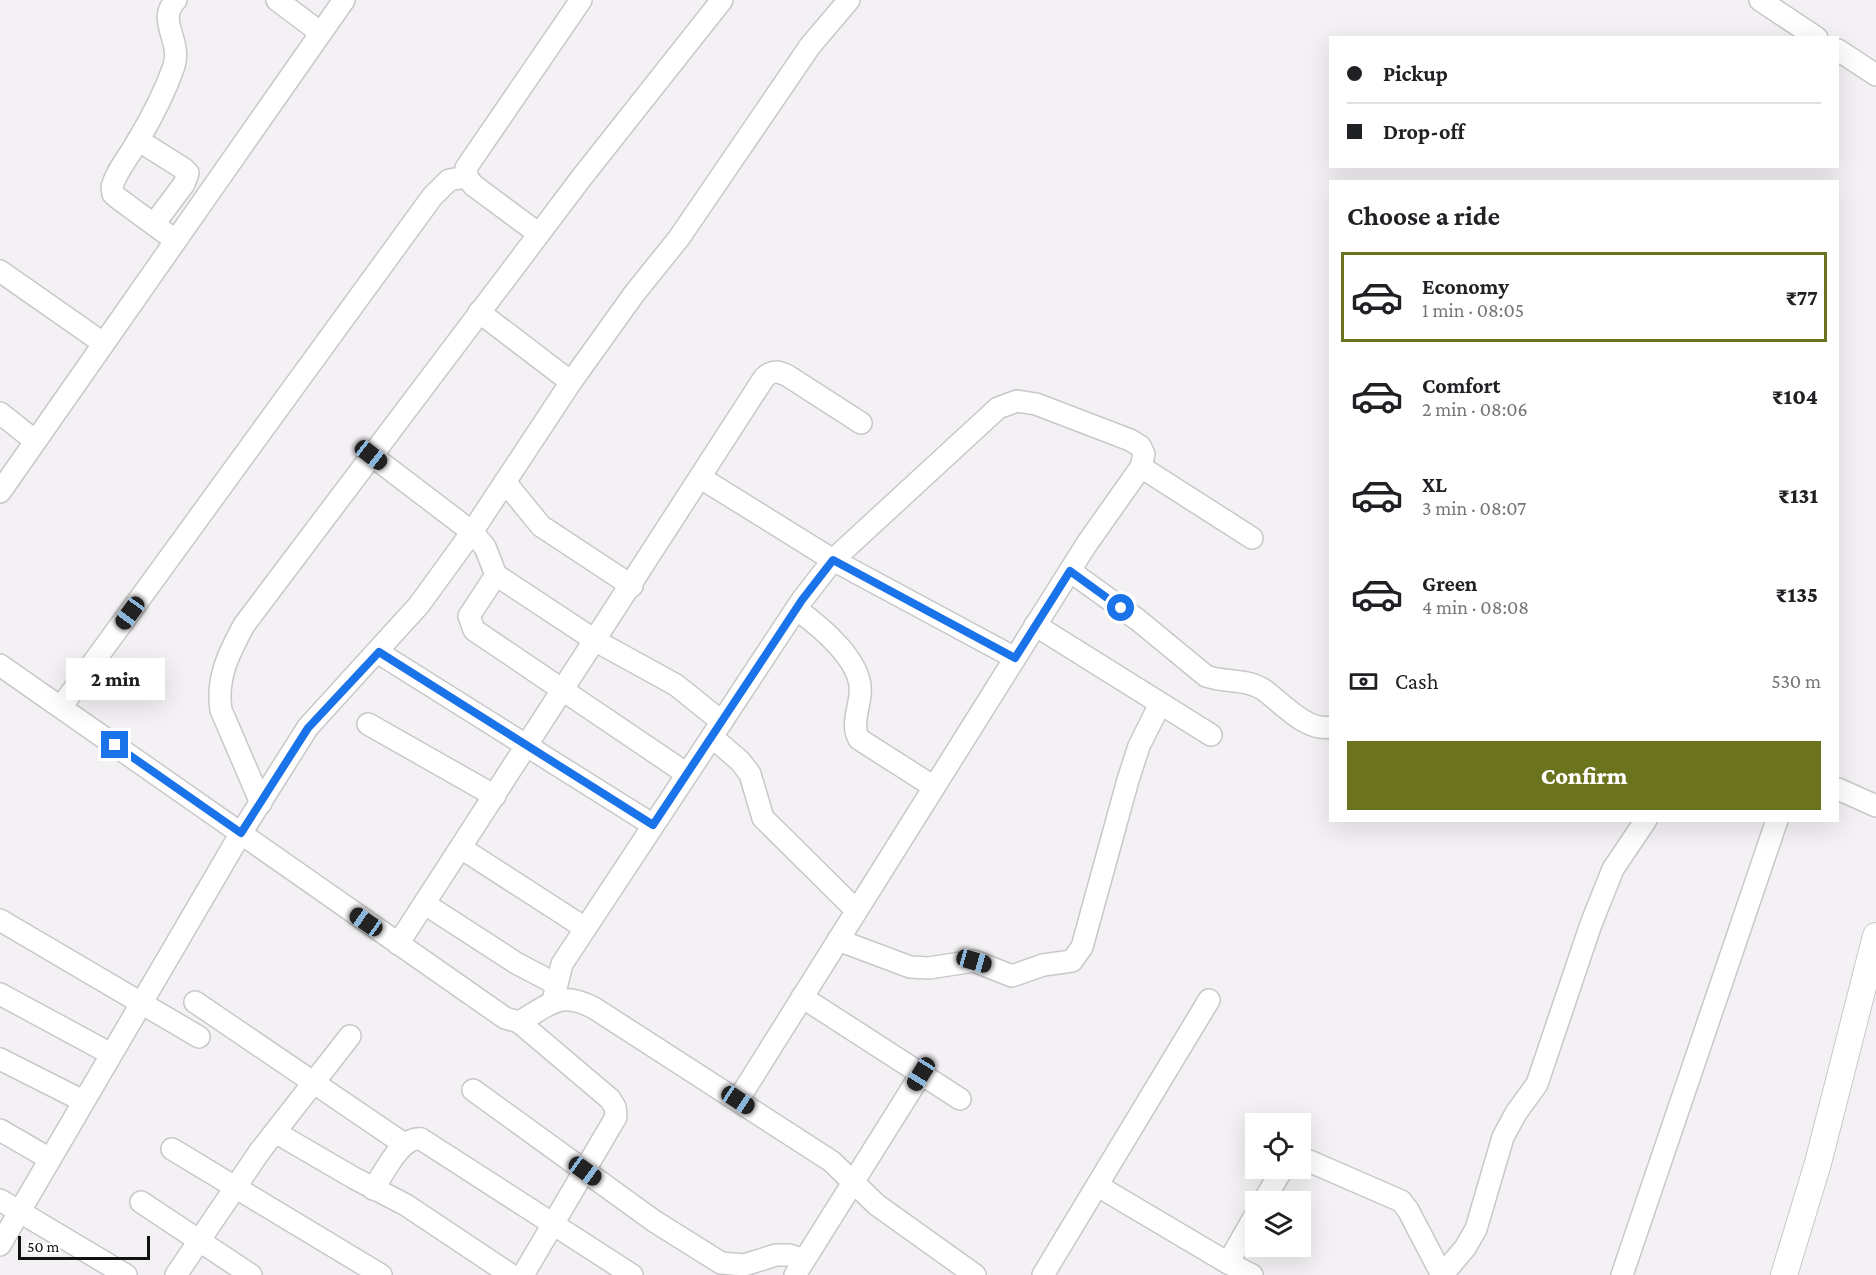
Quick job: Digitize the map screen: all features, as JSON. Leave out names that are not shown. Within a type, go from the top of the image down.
[{"type":"street","points":[[175,240],[113,194],[112,187],[138,140],[174,65],[177,49],[168,24],[168,15],[176,0]]},
{"type":"street","points":[[278,0],[321,33]]},
{"type":"street","points":[[0,492],[34,440],[344,0]]},
{"type":"street","points":[[539,234],[467,177],[466,168],[469,160],[581,0]]},
{"type":"street","points":[[261,803],[221,710],[221,678],[244,625],[479,312],[722,0]]},
{"type":"street","points":[[0,1245],[241,833],[308,728],[419,605],[472,532],[571,382],[634,294],[679,238],[810,46],[849,0]]},
{"type":"street","points":[[1760,0],[1814,36]]},
{"type":"street","points":[[1839,51],[1876,75]]},
{"type":"street","points":[[138,140],[188,174],[184,184],[153,224]]},
{"type":"street","points":[[61,708],[432,197],[449,180],[467,177]]},
{"type":"street","points":[[0,271],[103,343]]},
{"type":"street","points":[[479,312],[571,382]]},
{"type":"street","points":[[398,944],[770,372],[778,371],[788,375],[861,423]]},
{"type":"street","points":[[519,1022],[554,993],[562,964],[585,928],[796,609],[833,560],[998,408],[1017,401],[1036,404],[1130,440],[1140,446],[1144,454],[1141,467],[1035,625],[738,1100]]},
{"type":"street","points":[[0,413],[34,440]]},
{"type":"street","points":[[371,455],[472,532],[485,547],[496,575],[596,641],[676,685],[717,729],[750,774],[764,818],[856,910]]},
{"type":"street","points":[[1141,467],[1252,538]]},
{"type":"street","points":[[701,478],[833,560],[1015,658]]},
{"type":"street","points":[[505,482],[541,526],[632,586]]},
{"type":"street","points":[[1070,571],[1138,620],[1206,676],[1220,681],[1249,682],[1262,688],[1312,726],[1323,729],[1329,727]]},
{"type":"street","points":[[496,575],[472,609],[470,622],[485,639],[687,774]]},
{"type":"street","points":[[796,609],[825,631],[859,674],[860,696],[855,732],[860,739],[934,787]]},
{"type":"street","points":[[1035,625],[1211,735]]},
{"type":"street","points":[[379,652],[529,744],[653,825]]},
{"type":"street","points":[[0,665],[505,1018],[519,1022],[610,1100],[615,1107],[616,1117],[523,1275]]},
{"type":"street","points":[[838,940],[910,967],[929,968],[974,961],[1012,976],[1043,965],[1072,961],[1082,947],[1139,746],[1160,704]]},
{"type":"street","points":[[368,723],[495,796]]},
{"type":"street","points":[[1839,789],[1876,806]]},
{"type":"street","points":[[1311,1162],[1401,1201],[1442,1275],[1465,1248],[1476,1229],[1503,1137],[1516,1113],[1537,1084],[1591,924],[1613,869],[1645,822]]},
{"type":"street","points":[[1622,1275],[1776,822]]},
{"type":"street","points":[[461,848],[585,928]]},
{"type":"street","points":[[425,904],[516,963],[554,993],[580,1000],[831,1161],[877,1205],[951,1268],[975,1275]]},
{"type":"street","points":[[0,920],[199,1037]]},
{"type":"street","points":[[1784,1275],[1818,1163],[1876,936]]},
{"type":"street","points":[[0,994],[111,1054]]},
{"type":"street","points":[[802,997],[960,1098]]},
{"type":"street","points":[[1043,1275],[1209,1000]]},
{"type":"street","points":[[195,1002],[312,1084],[404,1144]]},
{"type":"street","points":[[176,1275],[275,1132],[350,1036]]},
{"type":"street","points":[[0,1059],[83,1101]]},
{"type":"street","points":[[473,1090],[654,1221],[721,1263],[732,1266],[744,1265],[776,1255],[789,1255],[800,1268],[921,1074]]},
{"type":"street","points":[[0,1130],[50,1159]]},
{"type":"street","points":[[275,1132],[373,1189],[406,1205],[511,1275]]},
{"type":"street","points":[[373,1189],[404,1144],[415,1138],[428,1142],[552,1225],[632,1275]]},
{"type":"street","points":[[172,1149],[381,1275]]},
{"type":"street","points":[[1098,1186],[1252,1275]]},
{"type":"street","points":[[0,1200],[126,1275]]},
{"type":"street","points":[[141,1202],[198,1242],[251,1275]]},
{"type":"street","points":[[1228,1263],[1245,1233]]},
{"type":"route","points":[[115,745],[241,833],[308,728],[323,709],[379,652],[529,744],[653,825],[802,600],[833,560],[1015,658],[1070,571],[1121,608]]}]
